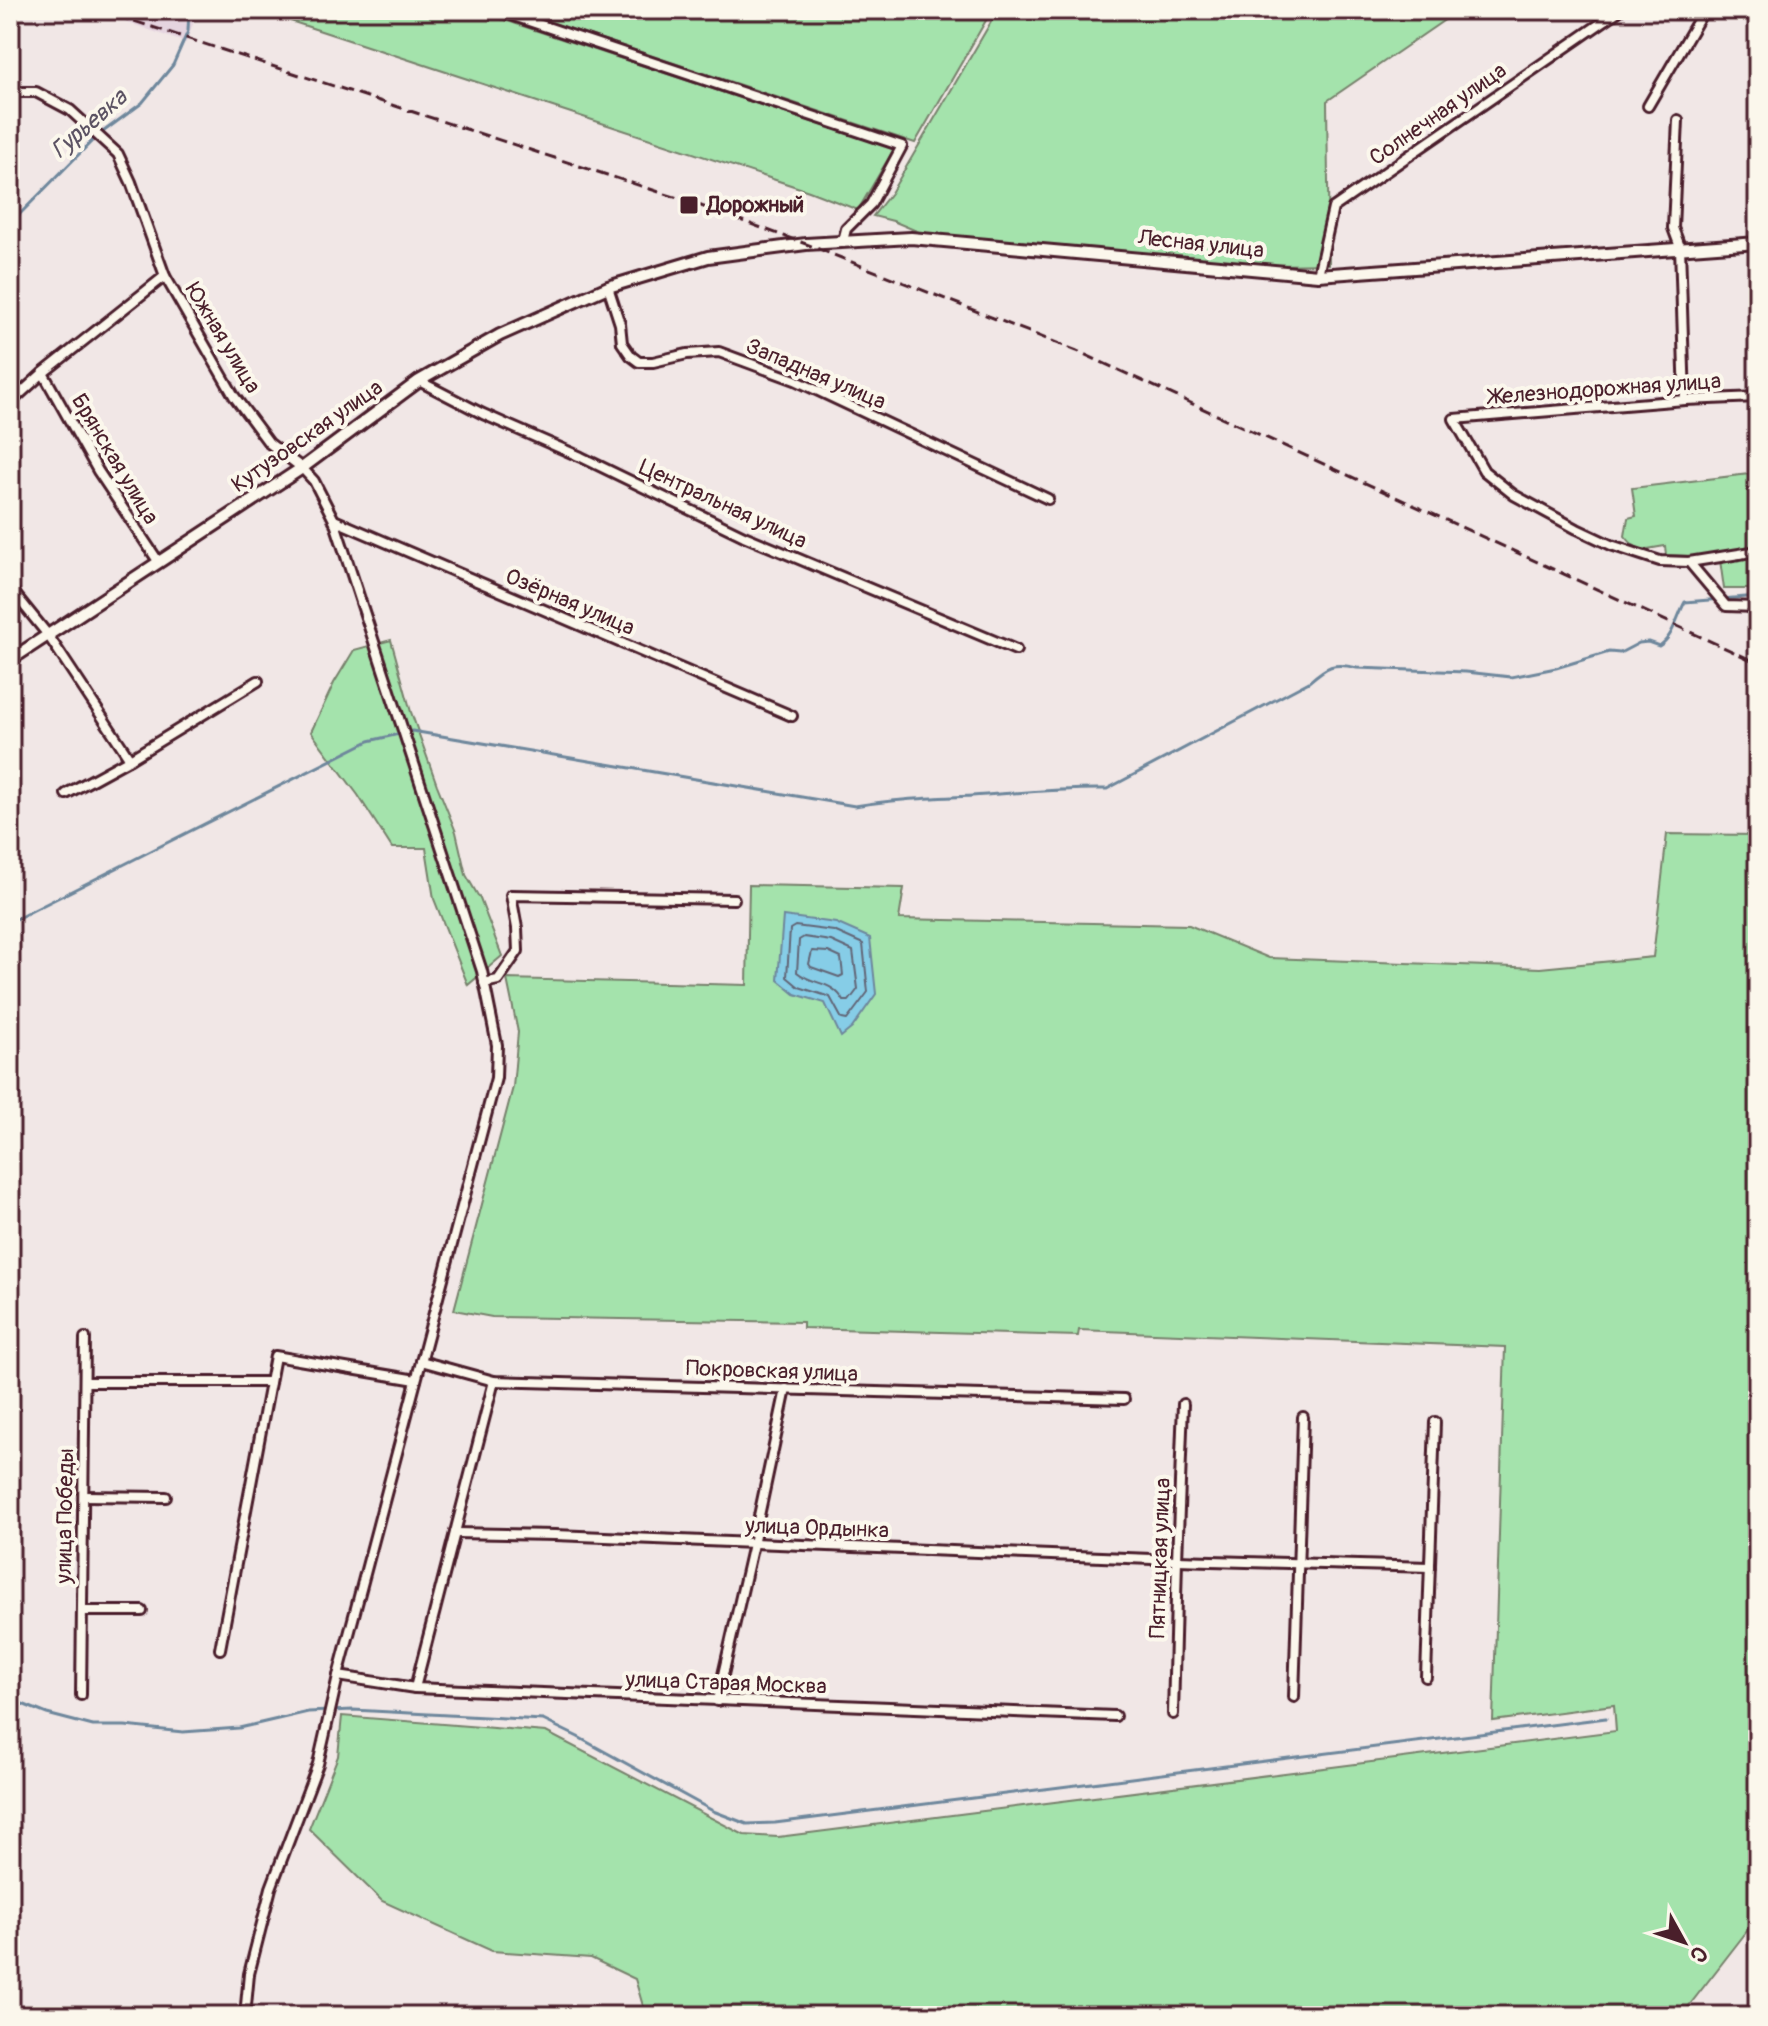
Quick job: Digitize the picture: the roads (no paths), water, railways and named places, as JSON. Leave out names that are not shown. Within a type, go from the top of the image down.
[{"type":"street","points":[[496,10],[902,146],[871,204],[846,229],[843,241]]},
{"type":"street","name":"Солнечная улица","points":[[1318,275],[1333,208],[1620,10]]},
{"type":"street","points":[[1648,106],[1704,10]]},
{"type":"street","name":"Южная улица","points":[[10,92],[36,92],[70,110],[118,154],[165,276],[234,396],[269,443],[314,481],[334,520],[484,983],[497,1045],[496,1078],[338,1676],[318,1764],[271,1888],[249,1974],[245,2016]]},
{"type":"street","points":[[1678,120],[1673,228],[1680,247],[1685,400]]},
{"type":"street","name":"Лесная улица","points":[[644,277],[708,257],[793,245],[911,238],[1318,275],[1758,243]]},
{"type":"street","points":[[10,403],[165,276]]},
{"type":"street","name":"Кутузовская улица","points":[[10,660],[302,468],[419,381],[500,335],[608,287],[644,277]]},
{"type":"street","name":"Западная улица","points":[[608,287],[620,324],[622,343],[639,362],[719,352],[795,380],[1048,499]]},
{"type":"street","name":"Брянская улица","points":[[43,373],[98,471],[158,561]]},
{"type":"street","name":"Центральная улица","points":[[419,381],[744,536],[1016,650]]},
{"type":"street","name":"Железнодорожная улица","points":[[1689,562],[1660,561],[1611,545],[1514,495],[1484,471],[1454,419],[1758,397]]},
{"type":"street","name":"Озёрная улица","points":[[334,520],[792,716]]},
{"type":"street","points":[[1689,562],[1758,551]]},
{"type":"street","points":[[1689,562],[1726,606],[1758,607]]},
{"type":"street","points":[[10,588],[48,635],[130,759]]},
{"type":"street","points":[[66,794],[258,681]]},
{"type":"street","points":[[484,983],[498,980],[518,951],[511,895],[734,899]]},
{"type":"street","name":"улица Победы","points":[[81,1695],[85,1338]]},
{"type":"street","points":[[220,1649],[275,1356],[416,1380]]},
{"type":"street","name":"Покровская улица","points":[[421,1361],[494,1381],[1124,1399]]},
{"type":"street","points":[[415,1688],[494,1381]]},
{"type":"street","points":[[85,1382],[270,1382]]},
{"type":"street","points":[[717,1701],[786,1389]]},
{"type":"street","name":"Пятницкая улица","points":[[1173,1714],[1183,1404]]},
{"type":"street","points":[[1294,1697],[1303,1417]]},
{"type":"street","points":[[1426,1677],[1435,1422]]},
{"type":"street","points":[[84,1496],[166,1497]]},
{"type":"street","name":"улица Ордынка","points":[[455,1533],[1430,1567]]},
{"type":"street","points":[[82,1611],[142,1611]]},
{"type":"street","name":"улица Старая Москва","points":[[338,1676],[415,1688],[1115,1716]]},
{"type":"water","points":[[783,916],[836,923],[870,938],[876,994],[852,1028],[841,1037],[825,1003],[795,994],[778,980]]},
{"type":"waterway","name":"Гурьевка","points":[[10,224],[96,137],[142,103],[173,65],[188,31],[189,10]]},
{"type":"waterway","points":[[10,922],[369,741],[412,731],[855,806],[913,799],[1107,789],[1309,682],[1331,667],[1342,665],[1511,677],[1556,668],[1609,652],[1620,653],[1639,643],[1659,646],[1671,632],[1685,602],[1758,596]]},
{"type":"waterway","points":[[10,1699],[47,1714],[93,1726],[183,1732],[239,1728],[308,1712],[353,1710],[543,1720],[713,1811],[747,1824],[775,1823],[1606,1718]]},
{"type":"railway","points":[[100,10],[690,202],[806,244],[1077,351],[1758,663]]},
{"type":"place","name":"Дорожный","points":[[689,205]]}]
